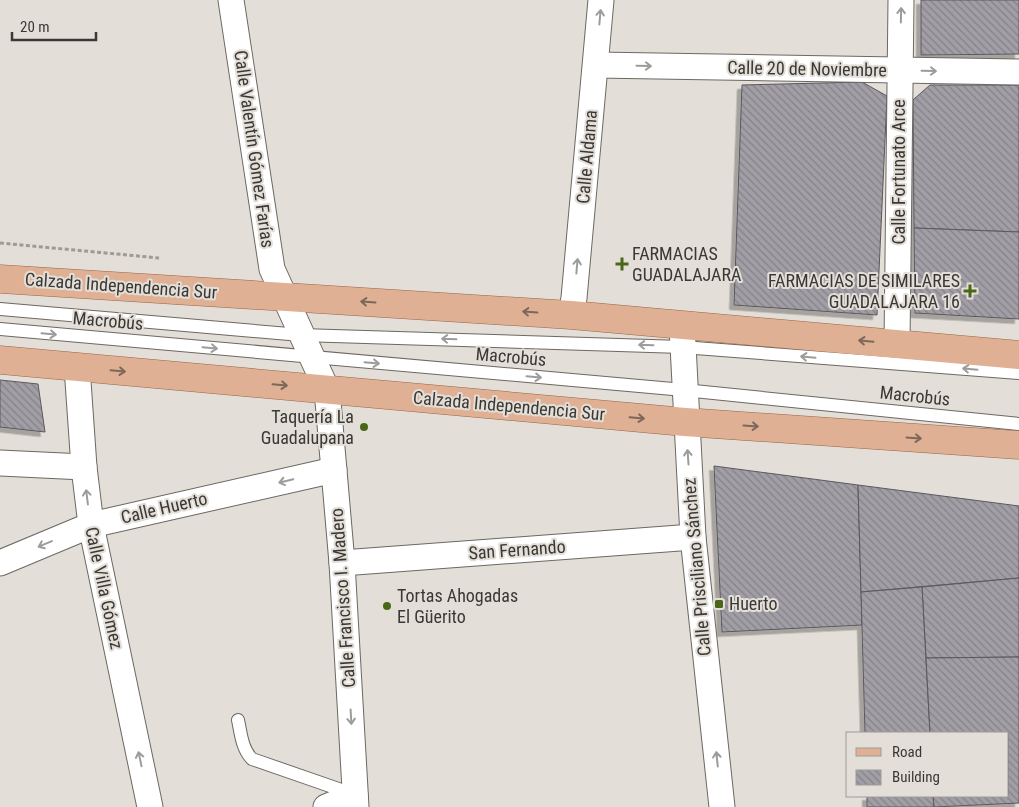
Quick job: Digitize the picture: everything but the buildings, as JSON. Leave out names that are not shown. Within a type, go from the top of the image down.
[{"type":"main road","name":"Calzada Independencia Sur","points":[[0,279],[570,314],[682,336],[897,344],[1019,355]]},
{"type":"main road","name":"Calzada Independencia Sur","points":[[0,360],[685,422],[1019,445]]},
{"type":"street","name":"Calle Valentín Gómez Farías","points":[[232,0],[272,269],[327,390]]},
{"type":"street","name":"Calle Aldama","points":[[570,314],[575,288],[601,0]]},
{"type":"street","name":"Calle Fortunato Arce","points":[[897,344],[901,0]]},
{"type":"street","name":"Calle 20 de Noviembre","points":[[596,66],[1019,72]]},
{"type":"street","name":"Calle Prisciliano Sánchez","points":[[682,336],[692,537],[722,807]]},
{"type":"street","name":"Calle Villa Gómez","points":[[77,367],[90,525],[150,807]]},
{"type":"street","name":"Calle Francisco I. Madero","points":[[327,390],[342,563],[356,801]]},
{"type":"street","points":[[0,463],[84,467]]},
{"type":"street","name":"Calle Huerto","points":[[0,563],[90,525],[334,470]]},
{"type":"street","name":"San Fernando","points":[[342,563],[692,537]]},
{"type":"street","points":[[326,807],[356,801]]},
{"type":"lane","name":"Macrobús","points":[[0,309],[301,335],[682,336],[1019,373]]},
{"type":"lane","name":"Macrobús","points":[[0,329],[684,390],[1019,424]]},
{"type":"lane","points":[[238,720],[247,754],[252,759],[356,801]]},
{"type":"place","name":"FARMACIAS GUADALAJARA","points":[[622,264]]},
{"type":"place","name":"FARMACIAS DE SIMILARES GUADALAJARA 16","points":[[970,291]]},
{"type":"place","name":"Taquería La Guadalupana","points":[[364,427]]},
{"type":"place","name":"Huerto","points":[[719,604]]},
{"type":"place","name":"Tortas Ahogadas El Güerito","points":[[387,606]]}]
